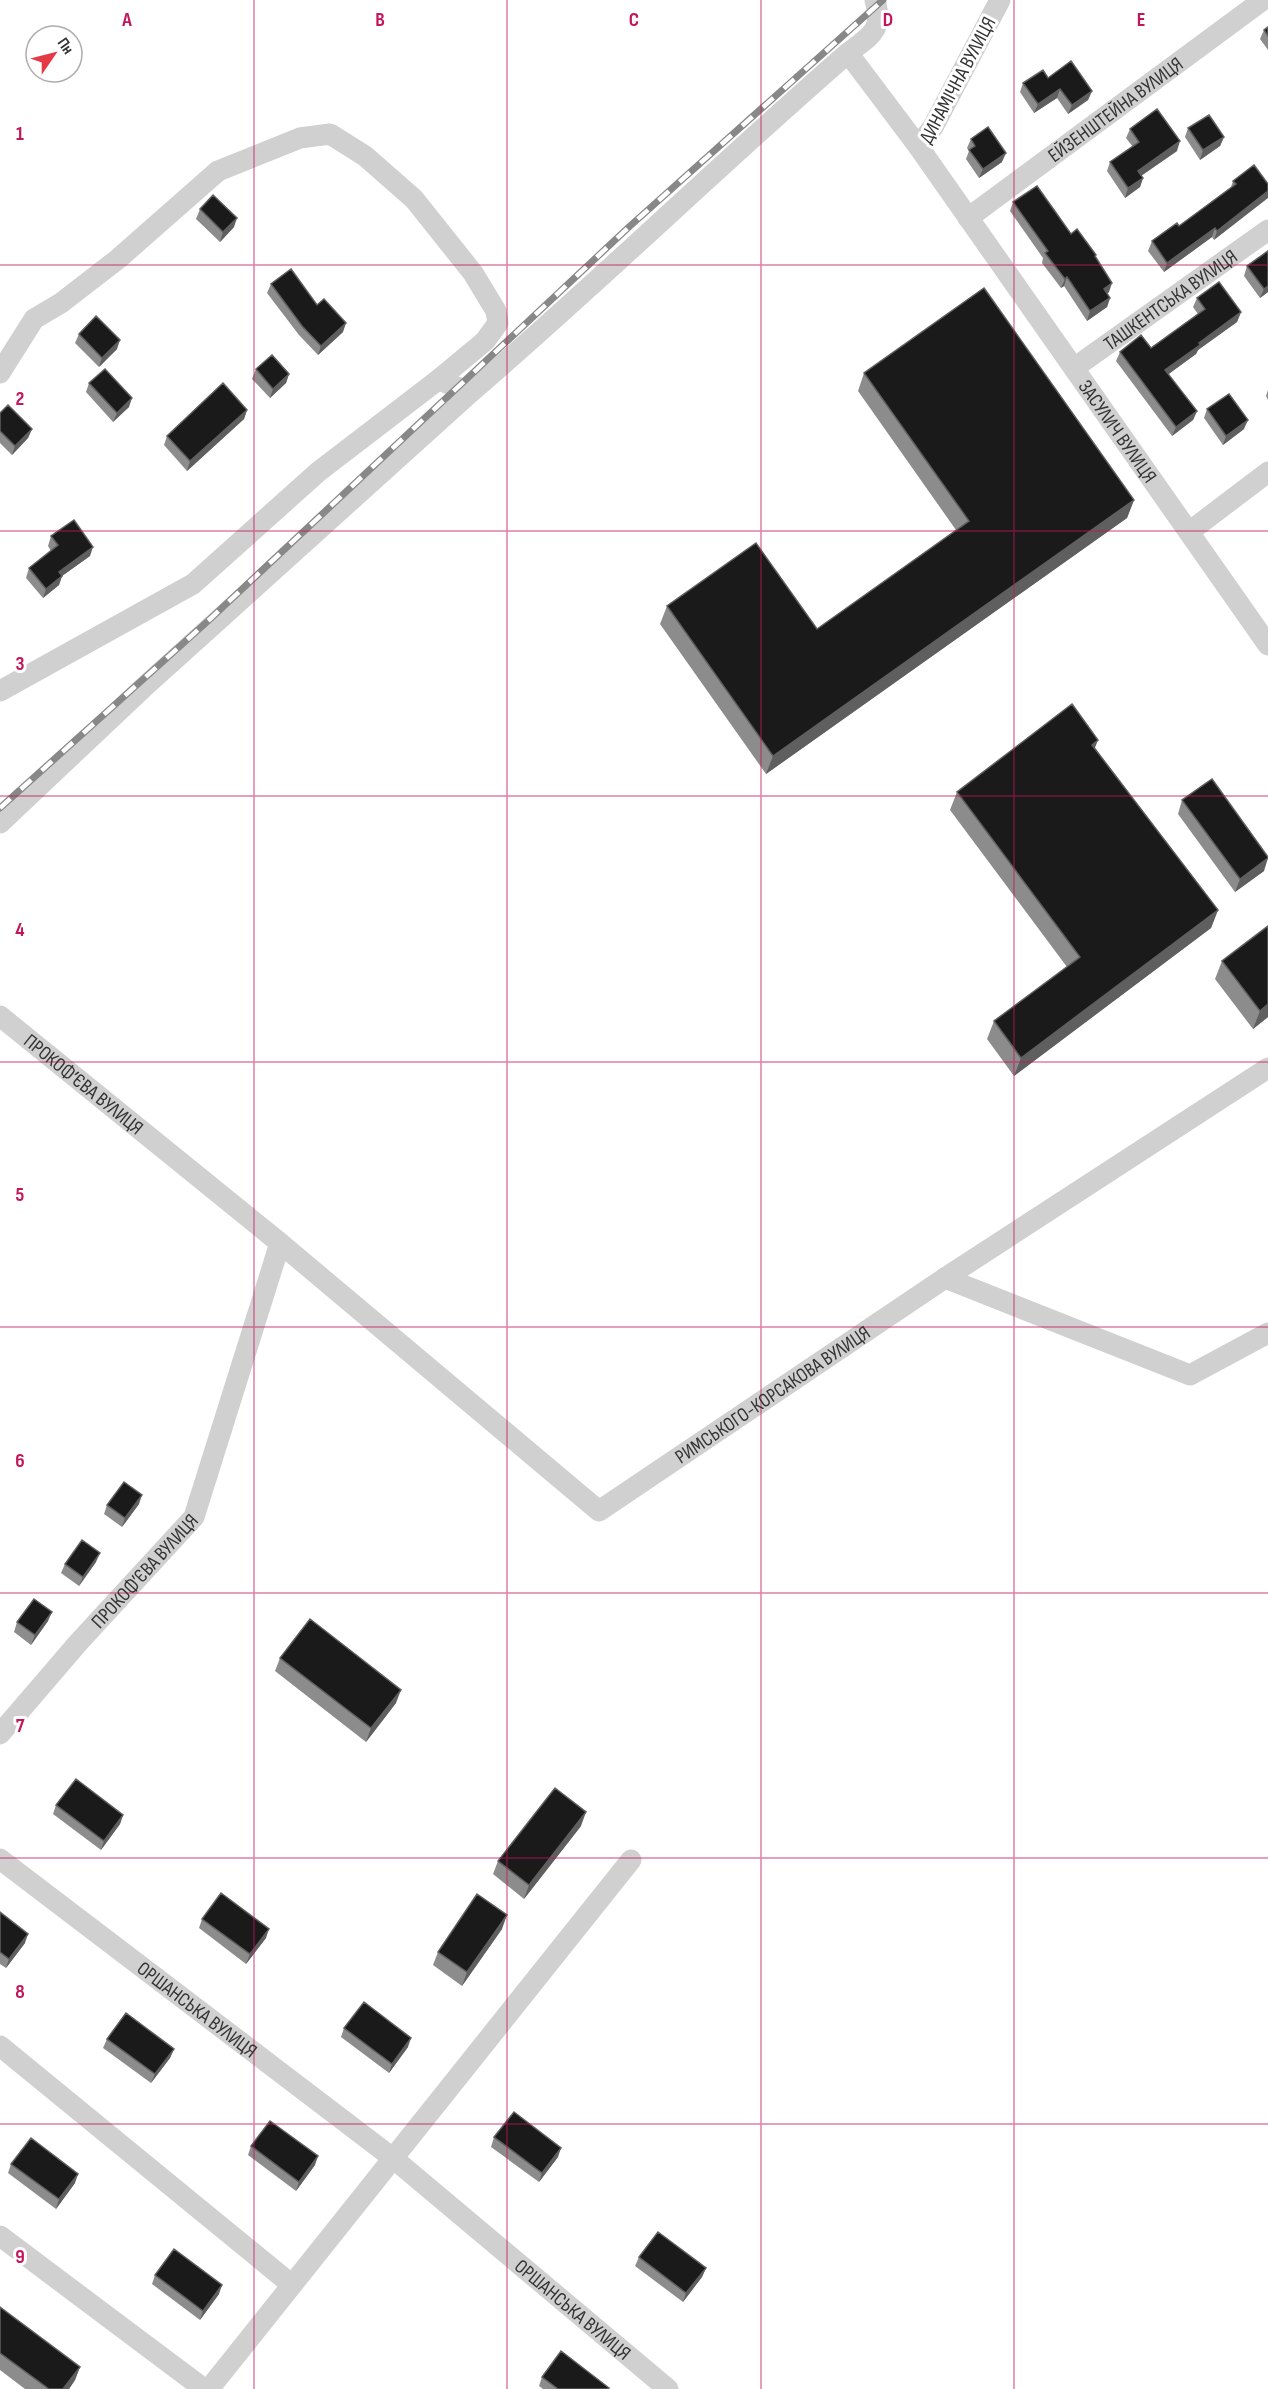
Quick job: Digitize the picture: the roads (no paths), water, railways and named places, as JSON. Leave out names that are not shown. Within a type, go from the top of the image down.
[{"type":"street","points":[[0,823],[143,688],[549,324],[775,117],[873,33],[879,18],[874,0]]},
{"type":"street","name":"ДИНАМІЧНА ВУЛИЦЯ","points":[[968,218],[918,146],[933,127],[1000,0]]},
{"type":"street","name":"ЕЙЗЕНШТЕЙНА ВУЛИЦЯ","points":[[968,218],[1263,0]]},
{"type":"street","points":[[848,53],[918,146]]},
{"type":"street","points":[[0,373],[34,318],[61,303],[118,259],[218,171],[300,138],[330,134],[365,156],[414,199],[473,273],[496,311],[498,323],[484,341],[438,380],[318,472],[194,584],[0,691]]},
{"type":"street","name":"ЗАСУЛИЧ ВУЛИЦЯ","points":[[968,218],[1268,645]]},
{"type":"street","name":"ТАШКЕНТСЬКА ВУЛИЦЯ","points":[[1074,368],[1268,230]]},
{"type":"street","points":[[438,380],[471,392]]},
{"type":"street","points":[[1189,532],[1268,472]]},
{"type":"street","name":"ПРОКОФ’ЄВА ВУЛИЦЯ","points":[[0,1016],[280,1243],[600,1511]]},
{"type":"street","name":"РИМСЬКОГО-КОРСАКОВА ВУЛИЦЯ","points":[[600,1511],[945,1278],[1268,1068]]},
{"type":"street","name":"ПРОКОФ’ЄВА ВУЛИЦЯ","points":[[0,1734],[78,1643],[194,1517],[280,1243]]},
{"type":"street","points":[[945,1278],[1190,1375],[1268,1333]]},
{"type":"street","name":"ОРШАНСЬКА ВУЛИЦЯ","points":[[0,1859],[394,2159],[668,2389]]},
{"type":"street","points":[[209,2389],[631,1860]]},
{"type":"street","points":[[0,2046],[292,2285]]},
{"type":"street","points":[[0,2236],[204,2389]]},
{"type":"railway","points":[[0,808],[209,620],[630,226],[883,0]]}]
